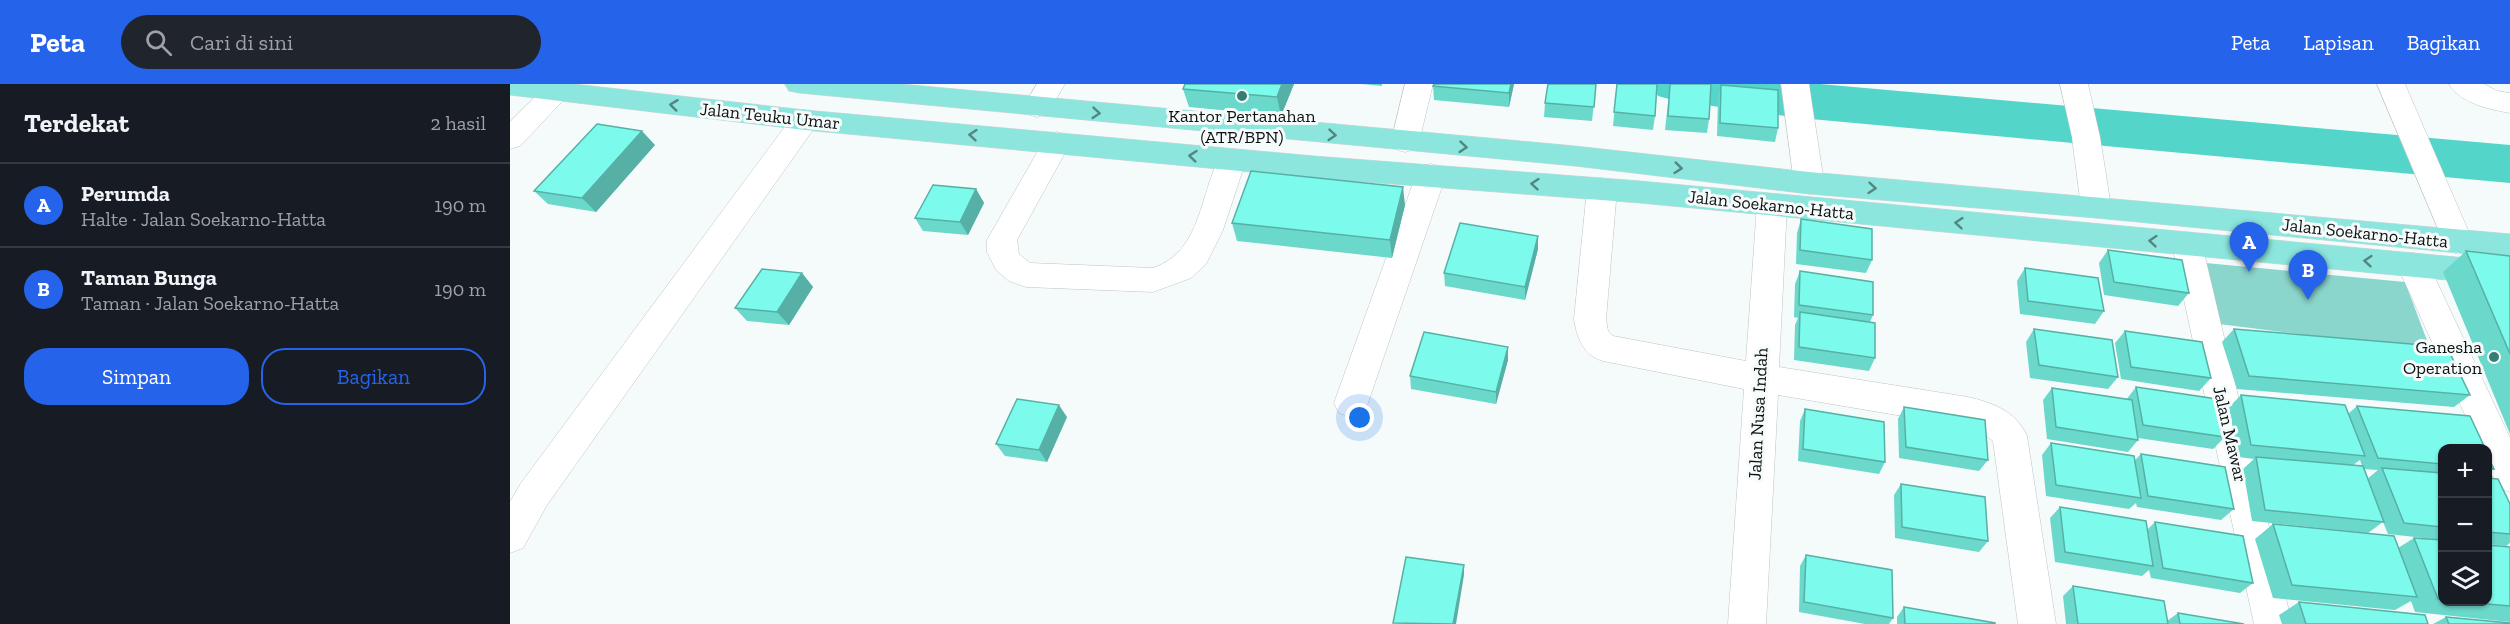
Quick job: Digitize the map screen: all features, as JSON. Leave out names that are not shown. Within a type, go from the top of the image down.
[{"type":"main road","name":"Jalan Teuku Umar","points":[[799,84],[1044,96]]},
{"type":"main road","name":"Jalan Teuku Umar","points":[[510,86],[805,120],[1044,141]]},
{"type":"main road","name":"Jalan Soekarno-Hatta","points":[[1044,96],[1405,142],[1575,156],[1641,178],[1772,205],[2510,274]]},
{"type":"main road","name":"Jalan Soekarno-Hatta","points":[[1044,141],[1232,160],[1587,188],[1641,178],[1809,183],[2510,246]]},
{"type":"main road","points":[[1575,156],[1587,188]]},
{"type":"street","points":[[1405,142],[1419,84]]},
{"type":"street","points":[[1796,84],[1809,183]]},
{"type":"street","points":[[2391,84],[2458,242]]},
{"type":"street","points":[[2463,84],[2490,100],[2510,103]]},
{"type":"street","points":[[510,139],[558,92]]},
{"type":"street","points":[[2077,96],[2096,207]]},
{"type":"street","points":[[510,536],[534,494],[805,120]]},
{"type":"street","points":[[1044,141],[1002,240],[1001,251],[1006,263],[1013,270],[1026,275],[1153,280],[1173,274],[1187,265],[1200,248],[1232,160]]},
{"type":"street","points":[[1351,403],[1431,175]]},
{"type":"street","points":[[1587,188],[1590,319],[1593,335],[1598,343],[1608,350],[1968,412],[1983,415],[2003,427],[2010,436],[2037,624]]},
{"type":"street","name":"Jalan Nusa Indah","points":[[1747,624],[1772,205]]},
{"type":"street","name":"Jalan Mawar","points":[[2187,244],[2273,624]]},
{"type":"street","points":[[2413,265],[2510,476]]},
{"type":"shaded area","points":[[2195,262],[2405,282],[2431,351],[2211,323]]},
{"type":"building","points":[[1185,84],[1282,84],[1277,97],[1183,89]]},
{"type":"building","points":[[1434,84],[1511,84],[1509,93],[1433,86]]},
{"type":"building","points":[[1548,84],[1596,84],[1594,107],[1545,103]]},
{"type":"building","points":[[1617,84],[1657,84],[1655,116],[1614,112]]},
{"type":"building","points":[[1670,84],[1711,84],[1709,119],[1668,116]]},
{"type":"building","points":[[1721,85],[1778,90],[1778,128],[1720,123]]},
{"type":"building","points":[[597,124],[642,131],[582,198],[534,191]]},
{"type":"building","points":[[1251,171],[1403,187],[1390,240],[1232,223]]},
{"type":"building","points":[[933,185],[976,189],[960,222],[915,218]]},
{"type":"building","points":[[1801,219],[1872,229],[1872,260],[1800,250]]},
{"type":"building","points":[[1460,223],[1538,236],[1525,287],[1444,273]]},
{"type":"building","points":[[2108,250],[2182,260],[2189,293],[2114,282]]},
{"type":"building","points":[[2466,251],[2510,256],[2510,354]]},
{"type":"building","points":[[2025,268],[2098,278],[2104,311],[2028,301]]},
{"type":"building","points":[[762,269],[802,273],[777,312],[735,308]]},
{"type":"building","points":[[1800,271],[1873,282],[1873,315],[1799,305]]},
{"type":"building","points":[[1800,312],[1875,323],[1875,358],[1799,347]]},
{"type":"building","points":[[2034,329],[2112,340],[2118,377],[2039,365]]},
{"type":"building","points":[[2234,329],[2447,347],[2470,395],[2249,376]]},
{"type":"building","points":[[2125,331],[2202,342],[2211,378],[2131,367]]},
{"type":"building","points":[[1424,332],[1508,347],[1496,392],[1410,376]]},
{"type":"building","points":[[2136,387],[2217,399],[2225,437],[2143,425]]},
{"type":"building","points":[[2052,388],[2132,400],[2138,440],[2056,427]]},
{"type":"building","points":[[2241,395],[2345,405],[2365,456],[2251,445]]},
{"type":"building","points":[[1017,399],[1059,405],[1039,450],[996,444]]},
{"type":"building","points":[[2357,406],[2470,416],[2483,444],[2438,444],[2438,464],[2378,458]]},
{"type":"building","points":[[1904,407],[1985,420],[1988,460],[1906,447]]},
{"type":"building","points":[[1805,409],[1884,422],[1885,462],[1803,449]]},
{"type":"building","points":[[2051,443],[2134,456],[2141,498],[2056,485]]},
{"type":"building","points":[[2141,454],[2225,467],[2234,509],[2148,496]]},
{"type":"building","points":[[2256,457],[2363,466],[2384,522],[2265,510]]},
{"type":"building","points":[[2382,468],[2438,473],[2438,527],[2404,523]]},
{"type":"building","points":[[2492,478],[2498,479],[2510,504],[2510,534],[2492,532]]},
{"type":"building","points":[[1901,484],[1985,497],[1988,541],[1902,527]]},
{"type":"building","points":[[2060,507],[2146,521],[2153,566],[2065,552]]},
{"type":"building","points":[[2155,522],[2243,536],[2253,583],[2163,568]]},
{"type":"building","points":[[2273,524],[2394,536],[2417,597],[2292,585]]},
{"type":"building","points":[[2414,538],[2438,540],[2438,599]]},
{"type":"building","points":[[2492,545],[2510,547],[2510,606],[2492,604]]},
{"type":"building","points":[[1806,555],[1892,570],[1893,618],[1804,602]]},
{"type":"building","points":[[1406,557],[1464,565],[1453,624],[1393,623]]},
{"type":"building","points":[[2073,586],[2164,601],[2168,624],[2078,624]]},
{"type":"building","points":[[2299,602],[2425,615],[2428,624],[2306,624]]},
{"type":"building","points":[[1904,607],[1995,623],[1995,624],[1905,624]]},
{"type":"building","points":[[2178,613],[2244,624],[2180,624]]},
{"type":"building","points":[[2446,617],[2510,623],[2510,624],[2449,624]]},
{"type":"waterway","points":[[1676,84],[1800,100],[2510,164]]},
{"type":"place","name":"Kantor Pertanahan (ATR/BPN)","points":[[1242,96]]},
{"type":"place","name":"Perumda","points":[[2249,272]]},
{"type":"place","name":"Taman Bunga","points":[[2308,300]]},
{"type":"place","name":"Ganesha Operation","points":[[2494,357]]}]
